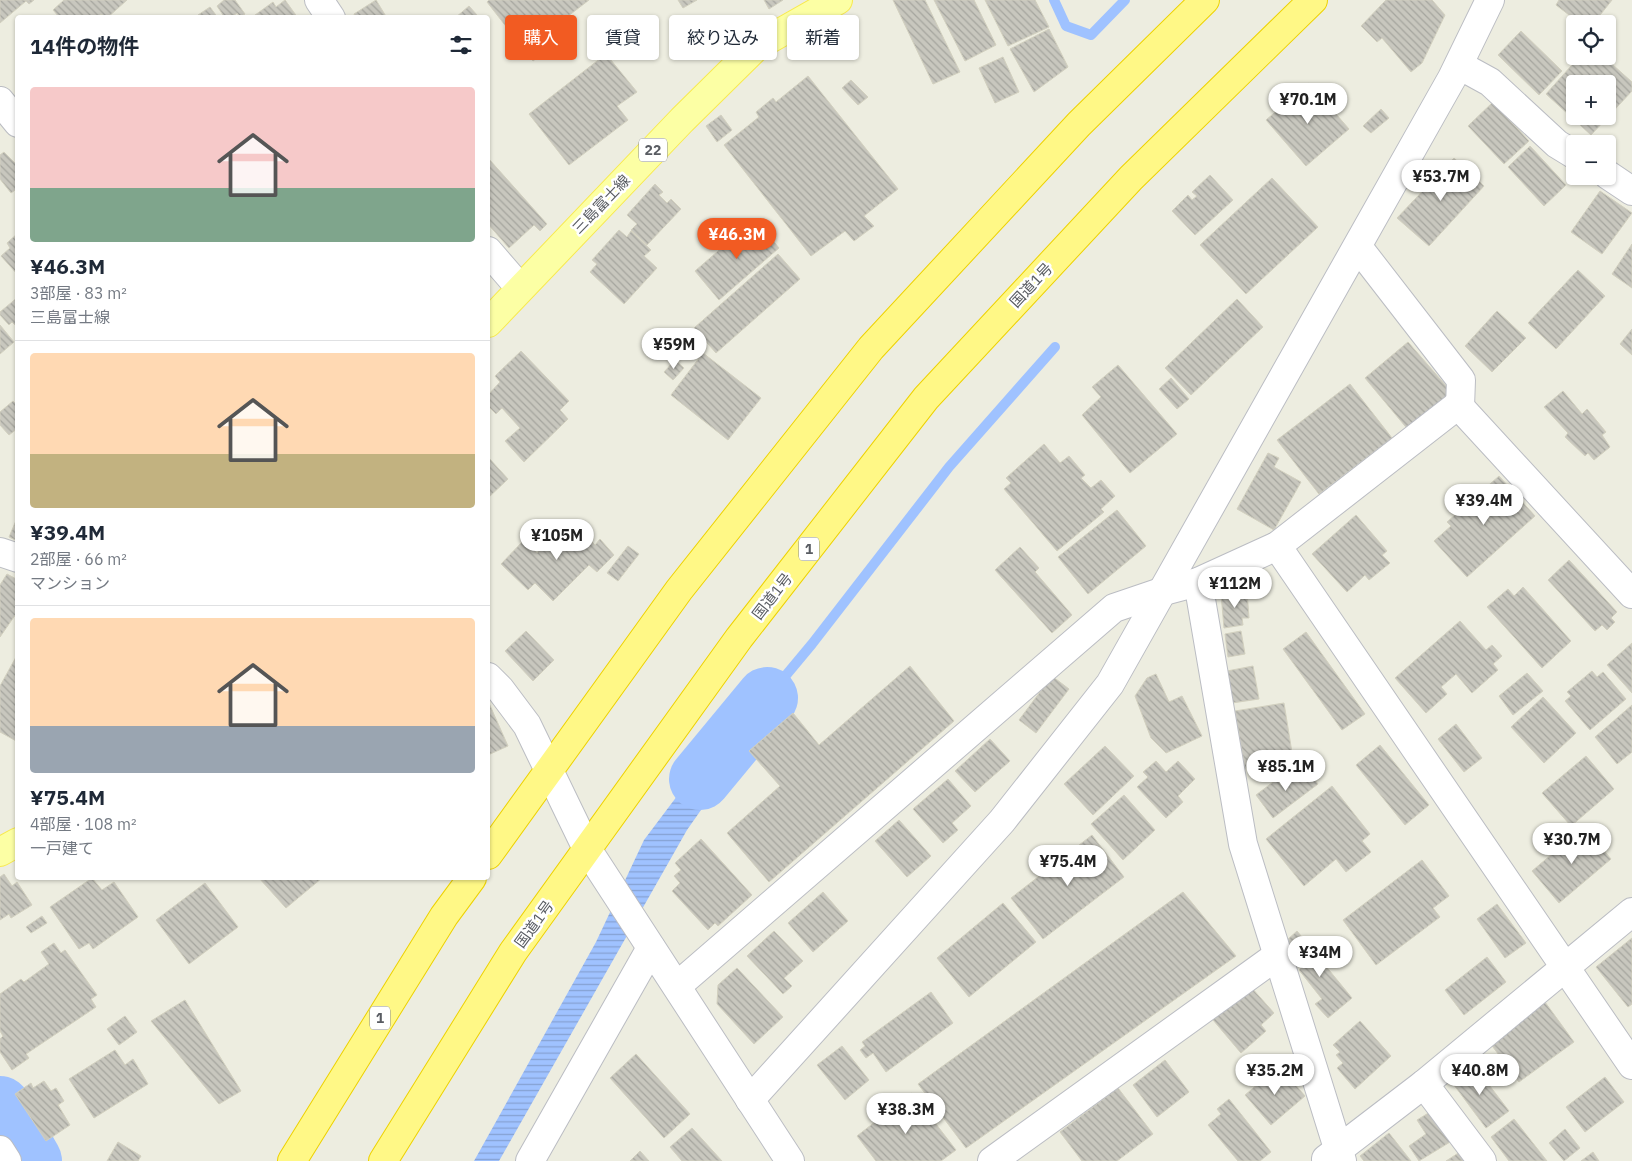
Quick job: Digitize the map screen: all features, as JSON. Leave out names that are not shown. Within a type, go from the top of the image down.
[{"type":"highway","points":[[490,853],[679,590],[871,348],[1079,124],[1205,0]]},
{"type":"highway","name":"国道1号","points":[[383,1161],[513,952],[591,855],[739,638],[926,398],[1131,178],[1313,0]]},
{"type":"highway","name":"1","points":[[292,1161],[444,916],[471,880]]},
{"type":"main road","name":"三島富士線","points":[[490,321],[682,120],[757,46],[838,0]]},
{"type":"main road","points":[[0,852],[15,844]]},
{"type":"street","points":[[320,0],[329,15]]},
{"type":"street","points":[[750,1100],[1002,820],[1110,684],[1358,247],[1458,65],[1490,0]]},
{"type":"street","points":[[1458,65],[1490,82],[1557,144],[1566,150]]},
{"type":"street","points":[[1616,180],[1632,191]]},
{"type":"street","points":[[1358,247],[1461,380],[1460,407],[1632,594]]},
{"type":"street","points":[[490,253],[520,288]]},
{"type":"street","points":[[677,986],[1114,608],[1164,590],[1198,582],[1277,546],[1458,405],[1460,407]]},
{"type":"street","points":[[1277,546],[1632,1065]]},
{"type":"street","points":[[0,552],[15,557]]},
{"type":"street","points":[[1198,582],[1243,844],[1278,955],[1335,1157],[1564,966],[1632,912]]},
{"type":"street","points":[[490,679],[500,689],[527,725],[591,855],[790,1161]]},
{"type":"street","points":[[530,1161],[646,941]]},
{"type":"street","points":[[992,1161],[1278,955]]},
{"type":"street","points":[[1424,1084],[1482,1161]]},
{"type":"street","points":[[0,1150],[7,1161]]},
{"type":"water","points":[[741,711],[769,713],[687,830],[499,1161],[474,1161],[596,942],[644,840]]},
{"type":"building","points":[[0,0],[34,0],[29,4],[26,1],[0,23]]},
{"type":"building","points":[[64,0],[127,0],[110,15],[57,15],[53,10]]},
{"type":"building","points":[[224,0],[235,0],[245,14],[223,15],[217,6]]},
{"type":"building","points":[[285,0],[296,15],[255,15],[273,2],[276,7]]},
{"type":"building","points":[[376,0],[385,15],[354,15]]},
{"type":"building","points":[[489,0],[589,0],[570,15],[505,15],[505,25],[487,2]]},
{"type":"building","points":[[678,0],[697,0],[683,8]]},
{"type":"building","points":[[764,0],[783,0],[769,9]]},
{"type":"building","points":[[893,0],[925,0],[960,72],[933,84]]},
{"type":"building","points":[[934,0],[974,0],[996,45],[965,61]]},
{"type":"building","points":[[985,0],[1035,0],[1049,27],[1008,46]]},
{"type":"building","points":[[1386,0],[1432,0],[1445,15],[1422,63],[1411,72],[1382,38],[1377,42],[1361,26]]},
{"type":"building","points":[[1559,0],[1612,0],[1600,15],[1569,15],[1556,5]]},
{"type":"building","points":[[469,6],[477,15],[458,15]]},
{"type":"building","points":[[210,7],[216,15],[198,15]]},
{"type":"building","points":[[1049,29],[1068,67],[1034,92],[1010,49]]},
{"type":"building","points":[[1521,31],[1562,71],[1539,95],[1498,55]]},
{"type":"building","points":[[1003,57],[1019,92],[995,103],[979,68]]},
{"type":"building","points":[[598,60],[611,60],[637,92],[617,106],[628,120],[569,165],[529,114]]},
{"type":"building","points":[[1572,65],[1613,65],[1632,82],[1632,91],[1616,108],[1616,75],[1566,75],[1566,112],[1546,94]]},
{"type":"building","points":[[808,76],[898,189],[864,216],[874,226],[854,241],[845,231],[811,256],[724,145],[759,117],[756,112],[773,98],[776,102]]},
{"type":"building","points":[[851,80],[868,97],[858,105],[842,88]]},
{"type":"building","points":[[1309,83],[1349,129],[1306,166],[1266,120]]},
{"type":"building","points":[[1493,102],[1529,141],[1504,164],[1468,126]]},
{"type":"building","points":[[1381,109],[1389,118],[1371,133],[1363,126]]},
{"type":"building","points":[[721,115],[732,130],[717,142],[706,126]]},
{"type":"building","points":[[1580,125],[1600,125],[1591,135]]},
{"type":"building","points":[[1530,146],[1566,185],[1544,206],[1508,167]]},
{"type":"building","points":[[4,152],[15,163],[15,190],[11,193],[0,179],[0,155]]},
{"type":"building","points":[[1454,158],[1484,186],[1429,246],[1397,218]]},
{"type":"building","points":[[490,160],[547,224],[540,231],[534,225],[509,248],[490,226]]},
{"type":"building","points":[[1210,175],[1233,200],[1195,235],[1172,211],[1188,195],[1192,200],[1197,196],[1192,192]]},
{"type":"building","points":[[1272,178],[1318,227],[1246,294],[1200,245]]},
{"type":"building","points":[[655,184],[663,192],[659,195],[667,203],[671,199],[681,209],[647,245],[631,230],[637,224],[627,215]]},
{"type":"building","points":[[1600,191],[1632,213],[1602,254],[1571,232]]},
{"type":"building","points":[[755,219],[779,248],[719,300],[695,271]]},
{"type":"building","points":[[619,230],[627,237],[631,231],[651,250],[644,256],[657,268],[624,304],[590,272],[597,264],[592,260]]},
{"type":"building","points":[[15,236],[15,272],[1,256],[10,248],[7,243]]},
{"type":"building","points":[[1632,244],[1632,288],[1612,274]]},
{"type":"building","points":[[778,254],[800,279],[716,353],[694,328]]},
{"type":"building","points":[[1578,270],[1605,296],[1556,349],[1528,323]]},
{"type":"building","points":[[1237,299],[1263,327],[1191,395],[1165,368]]},
{"type":"building","points":[[15,300],[15,325],[12,322],[9,325],[0,315],[0,312]]},
{"type":"building","points":[[1497,311],[1526,338],[1492,372],[1465,346]]},
{"type":"building","points":[[0,325],[14,342],[0,354]]},
{"type":"building","points":[[1632,329],[1632,355],[1620,344]]},
{"type":"building","points":[[1408,342],[1454,395],[1410,432],[1365,378]]},
{"type":"building","points":[[521,351],[569,401],[560,410],[568,419],[524,462],[505,441],[520,428],[502,408],[496,414],[490,408],[490,393],[500,382],[495,376]]},
{"type":"building","points":[[703,353],[761,398],[728,440],[671,395]]},
{"type":"building","points":[[675,360],[684,368],[673,380],[664,372]]},
{"type":"building","points":[[1118,365],[1177,434],[1130,473],[1082,415],[1101,397],[1092,387]]},
{"type":"building","points":[[1171,378],[1189,399],[1177,409],[1159,389]]},
{"type":"building","points":[[1350,384],[1392,438],[1319,494],[1277,440]]},
{"type":"building","points":[[1563,391],[1582,414],[1587,409],[1606,432],[1602,435],[1610,447],[1594,460],[1588,453],[1585,456],[1565,437],[1568,433],[1544,407]]},
{"type":"building","points":[[13,401],[15,403],[15,430],[9,435],[0,425],[0,412]]},
{"type":"building","points":[[1044,444],[1060,463],[1069,456],[1085,475],[1081,478],[1091,488],[1101,480],[1115,496],[1101,509],[1104,512],[1057,551],[1004,489],[1011,483],[1006,478]]},
{"type":"building","points":[[1268,453],[1279,458],[1274,467],[1301,482],[1274,530],[1237,509]]},
{"type":"building","points":[[490,459],[508,479],[490,496]]},
{"type":"building","points":[[1499,476],[1535,516],[1467,577],[1434,541],[1451,526],[1447,522]]},
{"type":"building","points":[[1117,510],[1146,546],[1088,594],[1058,557]]},
{"type":"building","points":[[1356,515],[1387,551],[1382,555],[1390,563],[1369,580],[1365,575],[1347,592],[1312,554]]},
{"type":"building","points":[[571,520],[595,545],[600,539],[614,555],[597,572],[589,565],[553,601],[535,583],[528,590],[501,564],[524,540],[537,553]]},
{"type":"building","points":[[15,523],[15,540],[9,537]]},
{"type":"building","points":[[628,546],[639,554],[618,581],[607,573]]},
{"type":"building","points":[[1020,547],[1039,568],[1035,572],[1072,615],[1052,633],[995,570]]},
{"type":"building","points":[[1569,560],[1617,612],[1611,618],[1615,622],[1607,630],[1602,625],[1595,631],[1548,580]]},
{"type":"building","points":[[7,574],[15,578],[15,615],[0,637],[0,585]]},
{"type":"building","points":[[1523,587],[1571,641],[1542,668],[1487,607],[1508,589],[1514,596]]},
{"type":"building","points":[[1247,591],[1249,618],[1242,618],[1243,625],[1224,628],[1221,594]]},
{"type":"building","points":[[1460,621],[1486,650],[1492,645],[1502,656],[1493,664],[1498,670],[1472,693],[1456,674],[1441,687],[1447,694],[1426,713],[1395,678]]},
{"type":"building","points":[[526,631],[554,660],[533,681],[505,651]]},
{"type":"building","points":[[1241,631],[1245,654],[1228,657],[1225,634]]},
{"type":"building","points":[[1306,632],[1365,714],[1342,730],[1283,649]]},
{"type":"building","points":[[1632,643],[1632,693],[1607,665]]},
{"type":"building","points":[[15,659],[15,740],[0,732],[0,686]]},
{"type":"building","points":[[910,666],[954,721],[769,882],[727,833],[780,786],[749,751],[793,713],[819,745]]},
{"type":"building","points":[[1253,666],[1259,699],[1232,703],[1227,671]]},
{"type":"building","points":[[1592,671],[1597,677],[1603,672],[1626,699],[1590,730],[1565,701],[1571,696],[1567,692]]},
{"type":"building","points":[[1527,673],[1543,691],[1513,715],[1499,696]]},
{"type":"building","points":[[1156,674],[1169,702],[1182,696],[1202,736],[1166,753],[1151,738],[1135,696],[1147,678]]},
{"type":"building","points":[[1052,676],[1069,689],[1036,733],[1019,720]]},
{"type":"building","points":[[1543,697],[1576,733],[1544,763],[1511,727]]},
{"type":"building","points":[[1284,703],[1295,771],[1282,773],[1281,764],[1245,769],[1235,711]]},
{"type":"building","points":[[1632,705],[1632,752],[1617,764],[1595,737]]},
{"type":"building","points":[[490,706],[508,746],[490,754]]},
{"type":"building","points":[[1456,724],[1482,758],[1464,772],[1438,739]]},
{"type":"building","points":[[990,739],[1010,761],[975,792],[955,771]]},
{"type":"building","points":[[1380,745],[1429,805],[1405,825],[1356,765]]},
{"type":"building","points":[[1105,746],[1134,776],[1093,815],[1064,784]]},
{"type":"building","points":[[1586,756],[1614,789],[1571,826],[1542,793]]},
{"type":"building","points":[[1156,761],[1166,772],[1178,761],[1195,779],[1178,796],[1183,802],[1166,818],[1137,787],[1148,777],[1143,772]]},
{"type":"building","points":[[1305,767],[1318,784],[1273,818],[1256,795],[1277,779],[1281,785]]},
{"type":"building","points":[[948,779],[971,806],[952,823],[958,830],[943,843],[913,809]]},
{"type":"building","points":[[1332,786],[1370,834],[1362,841],[1371,852],[1346,872],[1336,859],[1304,886],[1266,839]]},
{"type":"building","points":[[1124,795],[1155,830],[1123,860],[1091,824]]},
{"type":"building","points":[[899,820],[931,856],[907,877],[875,841]]},
{"type":"building","points":[[1584,827],[1611,859],[1559,903],[1532,871]]},
{"type":"building","points":[[1092,835],[1124,877],[1043,939],[1011,898]]},
{"type":"building","points":[[701,839],[752,895],[718,926],[715,923],[708,930],[672,891],[680,883],[674,876],[681,870],[675,863]]},
{"type":"building","points":[[1422,860],[1449,896],[1433,908],[1440,917],[1376,965],[1343,920]]},
{"type":"building","points":[[4,874],[12,886],[17,882],[32,905],[11,918],[9,914],[0,920],[0,877]]},
{"type":"building","points":[[89,880],[94,880],[102,890],[114,882],[138,917],[93,949],[89,943],[79,949],[50,907]]},
{"type":"building","points":[[261,880],[320,880],[286,908]]},
{"type":"building","points":[[205,883],[238,927],[189,964],[156,920]]},
{"type":"building","points":[[823,892],[848,921],[813,952],[788,923]]},
{"type":"building","points":[[1183,892],[1236,956],[966,1148],[918,1084]]},
{"type":"building","points":[[1003,903],[1036,942],[969,997],[937,958]]},
{"type":"building","points":[[1497,904],[1526,943],[1505,958],[1477,919]]},
{"type":"building","points":[[42,916],[47,923],[31,933],[26,927]]},
{"type":"building","points":[[774,931],[803,961],[784,978],[792,986],[783,994],[747,956]]},
{"type":"building","points":[[1297,931],[1352,998],[1328,1018],[1315,1004],[1322,999],[1299,970],[1306,963],[1287,940]]},
{"type":"building","points":[[1632,938],[1632,1004],[1628,1007],[1596,967]]},
{"type":"building","points":[[54,943],[61,953],[65,950],[97,995],[91,999],[96,1007],[26,1054],[29,1058],[12,1070],[0,1052],[0,1039],[3,1036],[0,1031],[0,994],[21,979],[24,982],[49,964],[41,952]]},
{"type":"building","points":[[1487,957],[1506,982],[1464,1015],[1445,990]]},
{"type":"building","points":[[737,968],[783,1017],[754,1044],[717,1004],[718,985]]},
{"type":"building","points":[[1251,987],[1274,1013],[1261,1025],[1266,1031],[1241,1053],[1213,1020]]},
{"type":"building","points":[[931,992],[953,1023],[886,1072],[873,1053],[866,1058],[860,1050],[865,1046],[862,1042]]},
{"type":"building","points":[[185,1000],[241,1091],[219,1104],[151,1021]]},
{"type":"building","points":[[1545,1002],[1574,1042],[1519,1082],[1490,1043]]},
{"type":"building","points":[[125,1016],[137,1032],[119,1045],[107,1029]]},
{"type":"building","points":[[1360,1021],[1391,1056],[1355,1089],[1337,1068],[1343,1063],[1336,1055],[1340,1052],[1333,1045]]},
{"type":"building","points":[[842,1046],[869,1080],[845,1100],[817,1065]]},
{"type":"building","points":[[115,1050],[125,1065],[133,1059],[148,1084],[94,1118],[69,1079]]},
{"type":"building","points":[[636,1054],[690,1114],[664,1138],[610,1078]]},
{"type":"building","points":[[1165,1060],[1189,1092],[1157,1117],[1133,1085]]},
{"type":"building","points":[[1473,1064],[1509,1111],[1486,1128],[1451,1081]]},
{"type":"building","points":[[1279,1066],[1305,1096],[1271,1125],[1245,1095]]},
{"type":"building","points":[[1605,1077],[1624,1102],[1585,1132],[1566,1107]]},
{"type":"building","points":[[44,1081],[51,1091],[56,1088],[64,1101],[58,1105],[70,1125],[46,1141],[15,1094],[31,1083],[33,1088]]},
{"type":"building","points":[[1118,1088],[1153,1134],[1117,1161],[1082,1161],[1060,1132]]},
{"type":"building","points":[[912,1093],[956,1150],[941,1161],[876,1161],[857,1136]]},
{"type":"building","points":[[1229,1099],[1271,1152],[1260,1161],[1238,1161],[1208,1125],[1221,1114],[1217,1109]]},
{"type":"building","points":[[1435,1109],[1455,1139],[1419,1161],[1409,1146],[1426,1134],[1417,1120]]},
{"type":"building","points":[[1514,1119],[1547,1161],[1509,1161],[1491,1137]]},
{"type":"building","points":[[692,1128],[722,1161],[682,1161],[670,1147]]},
{"type":"building","points":[[1565,1129],[1580,1148],[1564,1161],[1549,1143]]},
{"type":"building","points":[[1389,1133],[1411,1161],[1364,1161],[1360,1156]]},
{"type":"building","points":[[118,1142],[141,1156],[138,1161],[107,1161]]},
{"type":"building","points":[[1463,1150],[1471,1161],[1446,1161]]},
{"type":"building","points":[[640,1151],[649,1161],[630,1161]]},
{"type":"building","points":[[1593,1152],[1599,1161],[1581,1161]]},
{"type":"waterway","points":[[1054,0],[1066,26],[1091,35],[1125,0]]},
{"type":"waterway","points":[[767,698],[812,644],[949,467],[1055,347]]},
{"type":"waterway","points":[[700,779],[767,698]]},
{"type":"waterway","points":[[0,1107],[31,1161]]}]
